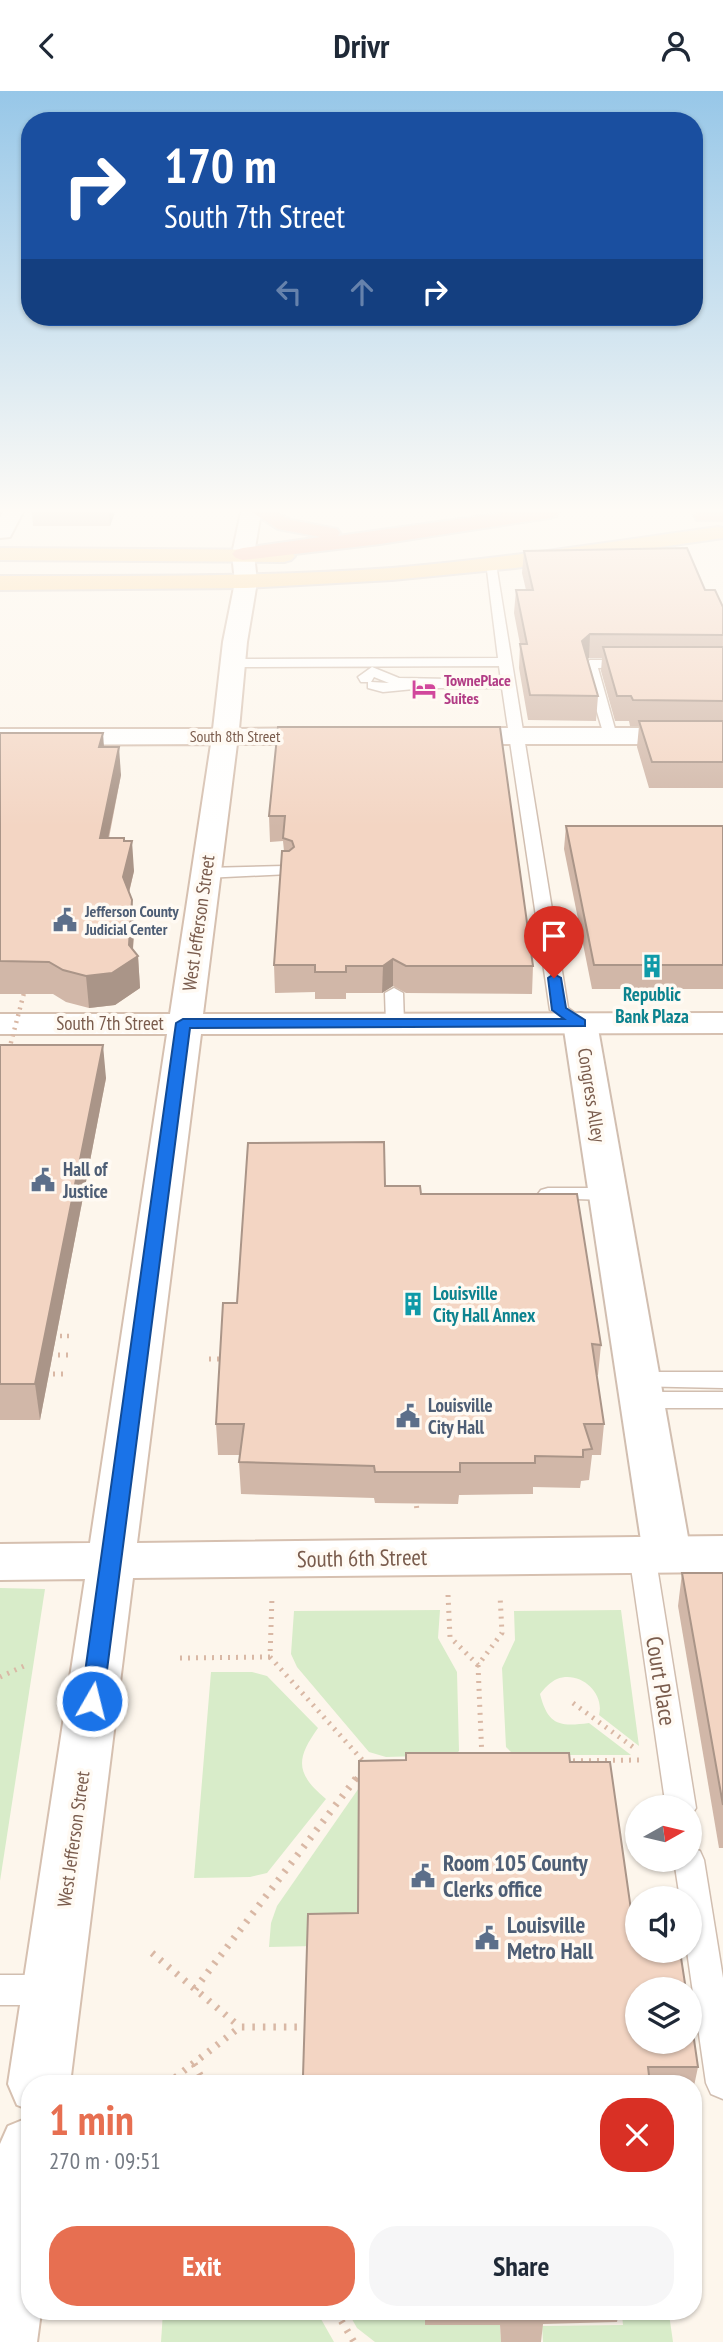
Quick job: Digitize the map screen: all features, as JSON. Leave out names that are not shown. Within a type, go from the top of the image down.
[{"type":"street","name":"West Jefferson Street","points":[[40,2075],[240,617]]},
{"type":"street","name":"South 8th Street","points":[[0,737],[353,736]]},
{"type":"street","points":[[421,736],[723,736]]},
{"type":"street","name":"South 7th Street","points":[[4,1039],[394,1008],[580,1023],[723,1023]]},
{"type":"street","name":"Congress Alley","points":[[580,1023],[640,1390],[654,1554]]},
{"type":"street","name":"South 6th Street","points":[[0,1562],[723,1554]]},
{"type":"street","points":[[3,2342],[21,2213]]},
{"type":"lane","name":"Congress Alley","points":[[498,617],[559,1010],[580,1023]]},
{"type":"lane","points":[[233,663],[371,674],[505,662]]},
{"type":"lane","points":[[610,736],[590,664],[643,664]]},
{"type":"lane","points":[[371,674],[383,688],[424,684],[508,684]]},
{"type":"lane","points":[[205,873],[284,871]]},
{"type":"lane","points":[[531,1195],[608,1194]]},
{"type":"lane","points":[[640,1390],[723,1380]]},
{"type":"lane","points":[[640,1390],[723,1399]]},
{"type":"lane","name":"Court Place","points":[[654,1554],[680,1795]]},
{"type":"lane","points":[[691,1873],[723,2083]]},
{"type":"lane","points":[[0,1990],[52,1990]]},
{"type":"path","points":[[4,1039],[24,993]]},
{"type":"path","points":[[44,1336],[74,1336]]},
{"type":"path","points":[[40,1355],[71,1355]]},
{"type":"path","points":[[209,1359],[232,1359]]},
{"type":"path","points":[[35,1374],[68,1374]]},
{"type":"path","points":[[416,1490],[417,1513]]},
{"type":"path","points":[[272,1595],[270,1657],[366,1764],[379,1764]]},
{"type":"path","points":[[448,1595],[450,1637],[478,1665]]},
{"type":"path","points":[[482,1766],[478,1665],[502,1633],[500,1595]]},
{"type":"path","points":[[180,1658],[270,1657]]},
{"type":"path","points":[[0,1677],[24,1666]]},
{"type":"path","points":[[560,1761],[651,1760],[573,1703]]},
{"type":"path","points":[[469,1763],[482,1766],[495,1762]]},
{"type":"path","points":[[195,1989],[366,1764]]},
{"type":"path","points":[[152,1953],[240,2027]]},
{"type":"path","points":[[179,2075],[240,2027],[319,2027]]},
{"type":"path","points":[[194,2063],[200,2075]]},
{"type":"path","points":[[341,2320],[354,2342]]},
{"type":"green space","points":[[0,1588],[45,1589],[0,1881]]},
{"type":"green space","points":[[440,1610],[438,1638],[457,1672],[459,1751],[455,1755],[386,1757],[369,1752],[297,1667],[291,1654],[294,1611]]},
{"type":"green space","points":[[621,1610],[639,1746],[599,1715],[598,1699],[589,1685],[566,1677],[552,1682],[540,1694],[551,1718],[562,1724],[589,1723],[631,1755],[514,1755],[506,1747],[502,1668],[515,1640],[514,1611]]},
{"type":"green space","points":[[211,1672],[252,1672],[267,1676],[318,1728],[306,1749],[302,1765],[309,1781],[326,1799],[267,1873],[250,1877],[194,1878]]},
{"type":"green space","points":[[361,1785],[358,1945],[269,1947],[271,1923],[277,1906]]},
{"type":"green space","points":[[162,2320],[322,2320],[334,2342],[161,2342]]},
{"type":"green space","points":[[352,2320],[471,2320],[500,2325],[501,2342],[375,2342],[357,2328]]},
{"type":"green space","points":[[622,2320],[670,2320],[673,2342],[543,2342],[542,2326],[623,2325]]},
{"type":"building","points":[[522,617],[723,617],[723,635],[590,634],[582,641],[598,696],[530,695],[520,644],[527,644]]},
{"type":"building","points":[[603,647],[723,647],[723,701],[633,700],[631,696],[617,696]]},
{"type":"building","points":[[639,721],[723,721],[723,762],[652,762]]},
{"type":"building","points":[[278,727],[500,727],[533,966],[406,966],[393,959],[383,966],[346,966],[346,972],[315,972],[315,965],[274,965],[282,851],[289,851],[294,847],[292,841],[283,838],[285,816],[269,816]]},
{"type":"building","points":[[0,733],[103,733],[99,747],[119,747],[100,838],[124,838],[124,841],[132,841],[123,877],[132,900],[129,945],[138,956],[112,973],[86,976],[63,970],[49,962],[0,961]]},
{"type":"building","points":[[566,826],[723,826],[723,965],[594,965]]},
{"type":"building","name":"Hall of Justice","points":[[0,1045],[103,1045],[35,1384],[0,1384]]},
{"type":"building","points":[[384,1142],[385,1186],[420,1186],[421,1194],[577,1194],[601,1345],[592,1344],[604,1424],[584,1424],[592,1449],[583,1450],[583,1457],[535,1456],[535,1463],[460,1463],[460,1472],[375,1472],[374,1466],[239,1462],[244,1424],[216,1424],[223,1303],[237,1303],[248,1143]]},
{"type":"building","points":[[682,1573],[723,1573],[723,1805]]},
{"type":"building","name":"Louisville Metro Hall","points":[[406,1753],[569,1753],[570,1762],[610,1762],[628,1886],[625,1886],[625,1963],[682,1963],[684,1977],[625,1977],[625,2054],[696,2054],[698,2067],[648,2067],[649,2075],[303,2075],[308,1914],[358,1913],[359,1761],[406,1760]]},
{"type":"place","name":"TownePlace Suites","points":[[424,689]]},
{"type":"place","name":"Jefferson County Judicial Center","points":[[65,920]]},
{"type":"place","name":"Republic Bank Plaza","points":[[652,966]]},
{"type":"place","name":"Hall of Justice","points":[[43,1180]]},
{"type":"place","name":"Louisville City Hall Annex","points":[[413,1304]]},
{"type":"place","name":"Louisville City Hall","points":[[408,1416]]},
{"type":"place","name":"Room 105 County Clerks office","points":[[423,1876]]},
{"type":"place","name":"Louisville Metro Hall","points":[[487,1938]]},
{"type":"route","points":[[92,1701],[183,1023],[580,1023],[559,1010],[554,978]]}]
